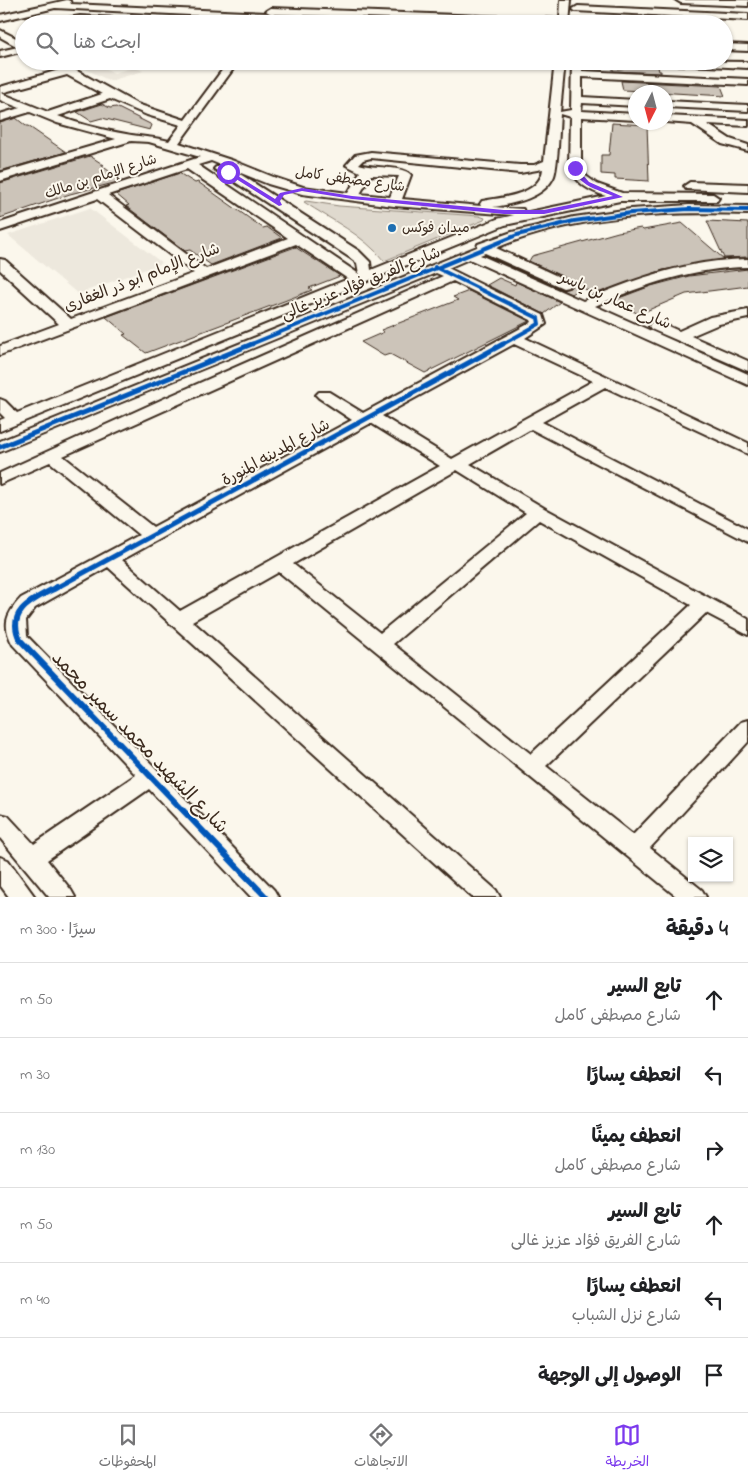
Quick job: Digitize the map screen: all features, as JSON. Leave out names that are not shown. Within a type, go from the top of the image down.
[{"type":"street","points":[[0,18],[32,12],[56,3],[78,0]]},
{"type":"street","points":[[199,15],[215,0]]},
{"type":"street","points":[[268,15],[279,0]]},
{"type":"street","points":[[565,15],[566,0]]},
{"type":"street","points":[[635,0],[636,15]]},
{"type":"street","points":[[674,0],[676,14]]},
{"type":"street","points":[[681,0],[748,3]]},
{"type":"street","points":[[56,3],[86,7],[234,15]]},
{"type":"street","points":[[79,15],[86,7]]},
{"type":"street","points":[[578,9],[685,15]]},
{"type":"street","points":[[156,15],[159,11]]},
{"type":"street","points":[[733,18],[748,17]]},
{"type":"street","points":[[2,34],[15,32]]},
{"type":"street","points":[[2,34],[15,42]]},
{"type":"street","points":[[733,49],[748,48]]},
{"type":"street","points":[[0,54],[15,50]]},
{"type":"street","points":[[733,64],[748,65]]},
{"type":"street","points":[[172,145],[227,70]]},
{"type":"street","points":[[432,206],[486,204],[519,197],[534,190],[545,181],[550,163],[559,70]]},
{"type":"street","points":[[576,70],[575,168],[577,173],[587,183],[620,197]]},
{"type":"street","points":[[663,70],[664,78]]},
{"type":"street","points":[[0,90],[68,71],[144,112],[188,124]]},
{"type":"street","points":[[576,74],[664,78],[736,97]]},
{"type":"street","points":[[673,103],[736,97],[748,82]]},
{"type":"street","points":[[46,116],[110,95]]},
{"type":"street","name":"شارع مصطفى كامل","points":[[0,96],[46,116],[129,138],[149,139],[172,145],[212,157],[278,184],[302,190],[352,198],[484,211],[544,212]]},
{"type":"street","points":[[576,100],[628,102]]},
{"type":"street","points":[[0,118],[29,110]]},
{"type":"street","points":[[555,113],[628,117]]},
{"type":"street","points":[[673,119],[748,123]]},
{"type":"street","points":[[694,120],[726,142],[748,148]]},
{"type":"street","points":[[726,122],[729,136],[726,142]]},
{"type":"street","points":[[0,177],[129,138]]},
{"type":"street","name":"شارع مصطفى كامل","points":[[129,138],[136,143],[228,172],[359,258],[365,266],[362,278]]},
{"type":"street","points":[[405,174],[367,171],[352,165],[356,159],[367,155],[520,169],[535,168],[550,163]]},
{"type":"street","name":"شارع الإمام بن مالك","points":[[0,227],[212,157]]},
{"type":"street","points":[[394,202],[405,174],[414,158]]},
{"type":"street","points":[[193,162],[297,239],[362,278]]},
{"type":"street","points":[[352,198],[367,171]]},
{"type":"street","points":[[667,186],[748,188]]},
{"type":"street","points":[[279,205],[277,201],[282,194],[302,190]]},
{"type":"street","points":[[98,194],[204,274]]},
{"type":"street","name":"شارع الفريق فؤاد عزيز غالى","points":[[0,426],[486,227],[544,212],[620,197],[644,196],[743,205]]},
{"type":"street","name":"شارع الفريق فؤاد عزيز غالى","points":[[0,447],[435,267],[534,230],[593,217],[655,210],[743,205]]},
{"type":"street","name":"شارع الإمام ابو ذر الغفارى","points":[[0,351],[297,239]]},
{"type":"street","name":"شارع عمار بن ياسر","points":[[483,248],[748,367]]},
{"type":"street","name":"شارع عمار بن ياسر","points":[[468,254],[748,380]]},
{"type":"street","points":[[0,263],[69,325]]},
{"type":"street","points":[[582,306],[644,280],[674,271],[708,265],[748,264]]},
{"type":"street","points":[[435,267],[454,276]]},
{"type":"street","points":[[0,479],[168,402],[454,276]]},
{"type":"street","name":"شارع المدينه المنورة","points":[[28,603],[514,338],[540,322],[538,318],[454,276]]},
{"type":"street","points":[[380,290],[397,301]]},
{"type":"street","points":[[679,336],[716,320],[748,314]]},
{"type":"street","points":[[514,338],[748,450]]},
{"type":"street","points":[[168,402],[175,375]]},
{"type":"street","points":[[178,620],[604,381]]},
{"type":"street","points":[[324,395],[454,464],[748,628]]},
{"type":"street","points":[[0,404],[15,420]]},
{"type":"street","points":[[530,422],[748,536]]},
{"type":"street","points":[[52,456],[151,535]]},
{"type":"street","points":[[380,644],[538,512]]},
{"type":"street","points":[[109,558],[488,897]]},
{"type":"street","points":[[280,563],[694,897]]},
{"type":"street","name":"شارع الشهيد محمد سمير محمد","points":[[28,603],[19,612],[15,622],[15,631],[20,640],[266,897]]},
{"type":"street","points":[[532,766],[705,604]]},
{"type":"street","points":[[634,849],[748,728]]},
{"type":"street","points":[[32,858],[151,776]]},
{"type":"street","points":[[0,823],[64,897]]},
{"type":"street","points":[[0,867],[23,897]]},
{"type":"shaded area","points":[[87,70],[108,70],[114,73],[124,70],[143,71],[110,81]]},
{"type":"shaded area","points":[[304,202],[339,206],[479,216],[485,218],[384,261],[367,243],[347,228]]},
{"type":"shaded area","points":[[90,208],[162,263],[78,294],[8,235]]},
{"type":"building","points":[[659,70],[661,73],[613,71]]},
{"type":"building","points":[[621,81],[721,86],[725,96],[673,93],[673,85],[628,85],[628,90],[623,90]]},
{"type":"building","points":[[102,104],[110,108],[116,107],[152,125],[150,130],[102,118],[91,121],[77,112]]},
{"type":"building","points":[[16,118],[66,152],[0,171],[0,123]]},
{"type":"building","points":[[612,123],[628,124],[628,130],[647,130],[649,181],[615,179],[615,175],[601,174],[601,155],[609,155]]},
{"type":"building","points":[[90,156],[104,165],[101,165],[122,181],[70,194],[0,218],[0,183]]},
{"type":"building","points":[[179,173],[195,183],[198,182],[263,228],[267,227],[282,238],[211,265],[190,250],[185,251],[126,206],[129,205],[116,194]]},
{"type":"building","points":[[707,221],[748,223],[748,257],[724,258]]},
{"type":"building","points":[[682,223],[724,259],[663,270],[595,294],[581,287],[571,294],[562,290],[570,288],[572,285],[570,280],[529,261],[532,256],[618,232],[641,228],[643,230]]},
{"type":"building","points":[[295,247],[340,276],[309,288],[312,290],[146,353],[123,335],[126,334],[106,317]]},
{"type":"building","points":[[748,269],[748,286],[686,294],[639,314],[611,301],[651,286],[689,276]]},
{"type":"building","points":[[499,278],[515,285],[516,282],[560,302],[544,314],[487,285]]},
{"type":"building","points":[[469,291],[529,321],[425,373],[390,354],[384,356],[361,342],[384,332],[381,330],[458,300],[453,297]]},
{"type":"cycle path","points":[[0,447],[517,235],[545,227],[602,216],[660,210],[748,210]]},
{"type":"cycle path","points":[[266,897],[20,640],[17,635],[16,620],[28,603],[539,324],[538,318],[435,267]]},
{"type":"place","name":"ميدان فوكس","points":[[392,228]]},
{"type":"route","points":[[228,172],[279,205],[278,197],[295,190],[352,198],[504,212],[544,212],[620,197],[587,183],[581,178],[575,168]]}]
